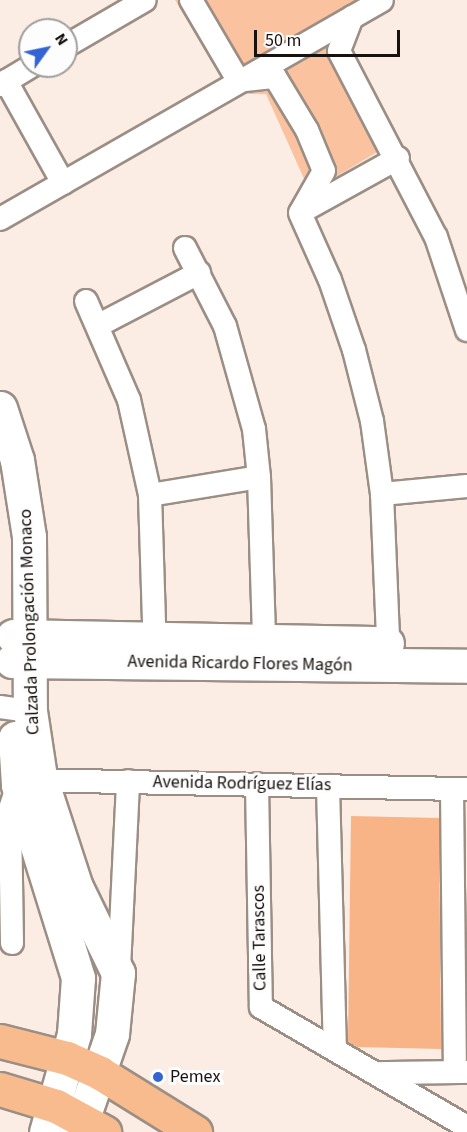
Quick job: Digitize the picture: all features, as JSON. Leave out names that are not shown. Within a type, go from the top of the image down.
[{"type":"main road","points":[[0,1041],[67,1058],[100,1073],[195,1132]]},
{"type":"main road","points":[[0,1089],[73,1124]]},
{"type":"street","points":[[78,39],[145,0]]},
{"type":"street","points":[[191,0],[238,80]]},
{"type":"street","points":[[0,219],[238,80],[347,8],[382,0]]},
{"type":"street","points":[[347,8],[339,51],[398,158],[436,237],[467,330]]},
{"type":"street","points":[[18,74],[3,83],[63,183]]},
{"type":"street","points":[[238,80],[275,77],[307,130],[324,171],[300,213]]},
{"type":"street","points":[[300,213],[398,158]]},
{"type":"street","points":[[300,213],[330,280],[354,350],[372,421],[382,494],[389,654]]},
{"type":"street","points":[[185,248],[225,326],[242,377],[259,477],[264,640]]},
{"type":"street","points":[[99,325],[199,273]]},
{"type":"street","points":[[86,301],[99,325],[129,400],[150,495],[155,651]]},
{"type":"street","name":"Calzada Prolongación Monaco","points":[[0,408],[24,496],[29,537],[14,708],[29,781],[78,978],[75,1025],[67,1058],[73,1124]]},
{"type":"street","points":[[150,495],[259,477]]},
{"type":"street","points":[[382,494],[467,486]]},
{"type":"street","name":"Calzada Prolongación Monaco","points":[[0,488],[21,648]]},
{"type":"street","name":"Avenida Ricardo Flores Magón","points":[[155,651],[264,640],[389,654],[467,666]]},
{"type":"street","name":"Avenida Ricardo Flores Magón","points":[[21,648],[389,654],[467,643]]},
{"type":"street","points":[[12,943],[9,809],[29,781]]},
{"type":"street","name":"Calzada Prolongación Monaco","points":[[29,781],[54,829],[76,887],[118,973]]},
{"type":"street","name":"Avenida Rodríguez Elías","points":[[29,781],[128,781],[460,789]]},
{"type":"street","points":[[73,1124],[100,1073],[112,1034],[118,973],[128,781]]},
{"type":"street","name":"Calle Tarascos","points":[[258,784],[261,1006],[380,1073],[467,1127]]},
{"type":"street","points":[[328,786],[335,1047]]},
{"type":"street","points":[[380,1073],[461,1072],[460,789]]},
{"type":"shaded area","points":[[175,0],[363,0],[344,54],[394,142],[310,192],[266,94],[231,94]]},
{"type":"building","points":[[351,816],[439,818],[441,1049],[357,1047],[348,1042]]},
{"type":"place","name":"Pemex","points":[[158,1077]]}]
